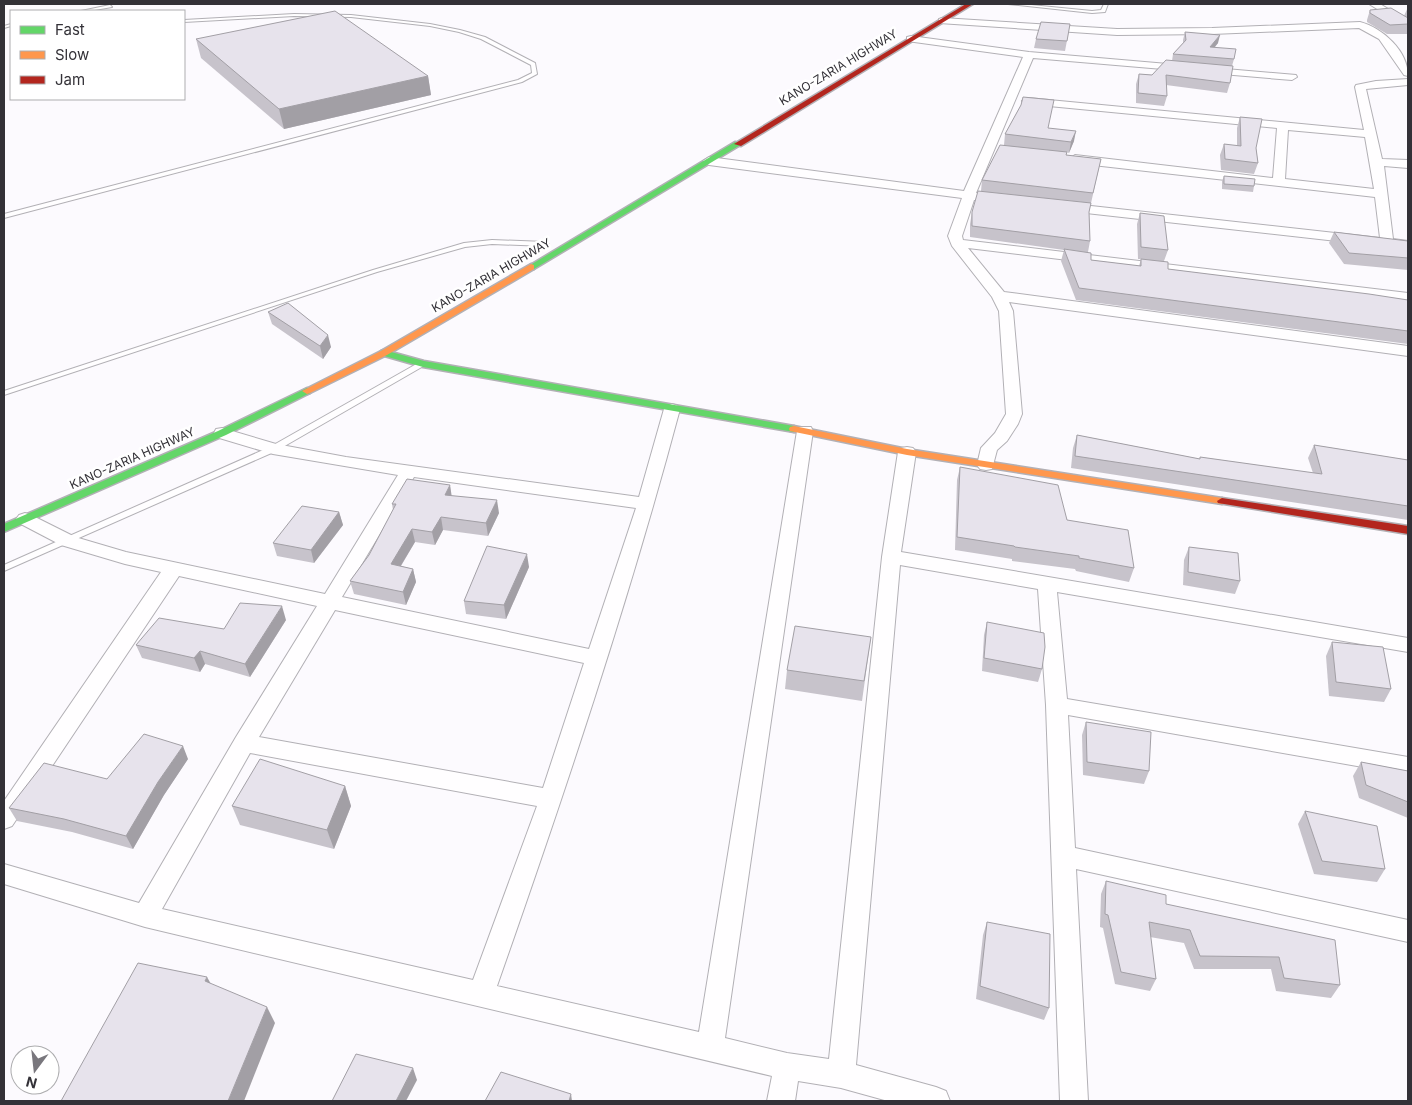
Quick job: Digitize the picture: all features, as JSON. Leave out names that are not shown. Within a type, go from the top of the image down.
[{"type":"main road","name":"KANO-ZARIA HIGHWAY","points":[[4,528],[222,434],[384,353],[466,307],[970,4]]},
{"type":"main road","name":"KANO-ZARIA HIGHWAY","points":[[422,317],[448,304],[572,229]]},
{"type":"main road","points":[[384,353],[423,364],[805,431],[907,452],[1408,530]]},
{"type":"street","points":[[1374,4],[1408,25]]},
{"type":"street","points":[[942,21],[1117,32],[1365,26],[1384,38],[1408,73]]},
{"type":"street","points":[[1384,38],[1400,38]]},
{"type":"street","points":[[911,40],[1029,55],[1292,77]]},
{"type":"street","points":[[986,465],[989,448],[1001,437],[1014,414],[1006,311],[999,296],[957,243],[955,236],[969,196],[993,150],[1010,99],[1029,55]]},
{"type":"street","points":[[1387,243],[1377,162],[1360,87],[1376,84],[1408,83]]},
{"type":"street","points":[[1010,99],[1370,134]]},
{"type":"street","points":[[1279,182],[1283,125]]},
{"type":"street","points":[[1066,158],[1381,194]]},
{"type":"street","points":[[709,161],[1017,201]]},
{"type":"street","points":[[1377,162],[1408,164]]},
{"type":"street","points":[[1046,205],[1408,245]]},
{"type":"street","points":[[957,243],[1408,297]]},
{"type":"street","points":[[999,296],[1408,350]]},
{"type":"street","points":[[481,993],[551,799],[646,504],[672,409]]},
{"type":"street","points":[[710,1047],[805,431]]},
{"type":"street","points":[[222,434],[273,449],[409,471],[646,504]]},
{"type":"street","points":[[841,1074],[892,557],[907,452]]},
{"type":"street","points":[[145,916],[244,743],[409,471]]},
{"type":"street","points":[[26,519],[68,541],[125,558],[595,658]]},
{"type":"street","points":[[892,557],[1408,645]]},
{"type":"street","points":[[4,819],[174,568]]},
{"type":"street","points":[[1048,584],[1057,705],[1074,1101]]},
{"type":"street","points":[[1057,705],[1408,766]]},
{"type":"street","points":[[244,743],[551,799]]},
{"type":"street","points":[[1064,856],[1408,931]]},
{"type":"street","points":[[4,874],[145,916],[787,1066],[841,1074],[936,1101]]},
{"type":"street","points":[[781,1101],[787,1066]]},
{"type":"lane","points":[[1010,4],[1092,12],[1103,11],[1106,4]]},
{"type":"lane","points":[[87,10],[109,5]]},
{"type":"lane","points":[[4,216],[520,81],[535,74],[533,64],[483,38],[430,25],[351,16],[294,15],[185,21]]},
{"type":"lane","points":[[4,393],[375,271],[464,245],[492,242],[546,244]]},
{"type":"lane","points":[[4,568],[273,449],[423,364]]},
{"type":"building","points":[[1391,8],[1408,18],[1408,24],[1390,25],[1370,13],[1370,10]]},
{"type":"building","points":[[335,11],[428,76],[279,109],[196,39]]},
{"type":"building","points":[[1041,22],[1070,24],[1067,41],[1036,39]]},
{"type":"building","points":[[1185,32],[1220,35],[1210,47],[1236,49],[1234,59],[1173,54],[1186,40]]},
{"type":"building","points":[[1166,60],[1233,66],[1230,83],[1166,75],[1167,96],[1138,93],[1139,74],[1152,75]]},
{"type":"building","points":[[1023,97],[1054,100],[1048,128],[1076,131],[1071,142],[1005,134],[1021,105]]},
{"type":"building","points":[[1240,117],[1262,119],[1256,148],[1258,163],[1225,159],[1224,144],[1241,146]]},
{"type":"building","points":[[1000,145],[1067,152],[1066,155],[1101,159],[1093,193],[982,180]]},
{"type":"building","points":[[1224,176],[1255,179],[1254,186],[1224,184]]},
{"type":"building","points":[[978,191],[1091,203],[1089,212],[1090,241],[972,226],[972,212]]},
{"type":"building","points":[[1140,213],[1164,216],[1168,250],[1141,247]]},
{"type":"building","points":[[1334,232],[1408,241],[1408,258],[1349,253]]},
{"type":"building","points":[[1064,249],[1091,253],[1091,260],[1141,266],[1141,259],[1168,262],[1168,269],[1408,300],[1408,331],[1079,288]]},
{"type":"building","points":[[288,303],[328,335],[320,346],[268,312]]},
{"type":"building","points":[[1077,435],[1200,459],[1200,457],[1322,474],[1314,445],[1408,460],[1408,506],[1075,456]]},
{"type":"building","points":[[960,467],[1058,485],[1067,520],[1128,530],[1134,568],[1079,558],[1079,556],[957,537]]},
{"type":"building","points":[[407,479],[450,485],[445,495],[497,500],[486,523],[441,517],[432,532],[412,529],[391,564],[413,569],[403,592],[350,581],[369,555],[396,504],[392,504]]},
{"type":"building","points":[[302,506],[339,512],[311,550],[273,543]]},
{"type":"building","points":[[487,546],[527,554],[504,605],[464,601]]},
{"type":"building","points":[[1189,547],[1238,553],[1240,581],[1188,572]]},
{"type":"building","points":[[240,603],[282,606],[245,664],[200,651],[194,658],[136,645],[159,618],[224,629]]},
{"type":"building","points":[[987,622],[1044,633],[1045,647],[1042,669],[984,658]]},
{"type":"building","points":[[795,626],[871,637],[864,681],[787,670]]},
{"type":"building","points":[[1332,642],[1383,647],[1391,689],[1336,682]]},
{"type":"building","points":[[1086,722],[1151,732],[1149,771],[1087,762]]},
{"type":"building","points":[[144,734],[183,746],[158,782],[126,836],[64,819],[9,808],[44,763],[107,779]]},
{"type":"building","points":[[260,759],[345,786],[327,830],[232,806]]},
{"type":"building","points":[[1361,762],[1408,771],[1408,802],[1366,785]]},
{"type":"building","points":[[1305,811],[1377,826],[1385,869],[1322,861]]},
{"type":"building","points":[[1106,881],[1166,895],[1166,904],[1335,940],[1340,985],[1284,978],[1279,957],[1200,956],[1190,930],[1149,922],[1156,979],[1121,972],[1108,915],[1105,914]]},
{"type":"building","points":[[987,922],[1050,934],[1049,1008],[980,986]]},
{"type":"building","points":[[138,963],[207,977],[205,981],[267,1007],[228,1101],[61,1101]]},
{"type":"building","points":[[356,1054],[413,1068],[396,1101],[332,1101]]},
{"type":"building","points":[[501,1072],[571,1094],[569,1101],[485,1101]]},
{"type":"traffic: fast","points":[[531,267],[738,144]]},
{"type":"traffic: fast","points":[[384,353],[423,364],[794,429]]},
{"type":"traffic: fast","points":[[4,528],[222,433],[307,391]]},
{"type":"traffic: slow","points":[[307,391],[384,353],[531,267]]},
{"type":"traffic: slow","points":[[794,429],[907,452],[1222,501]]},
{"type":"traffic: jam","points":[[738,144],[970,4]]},
{"type":"traffic: jam","points":[[1222,501],[1408,530]]}]
